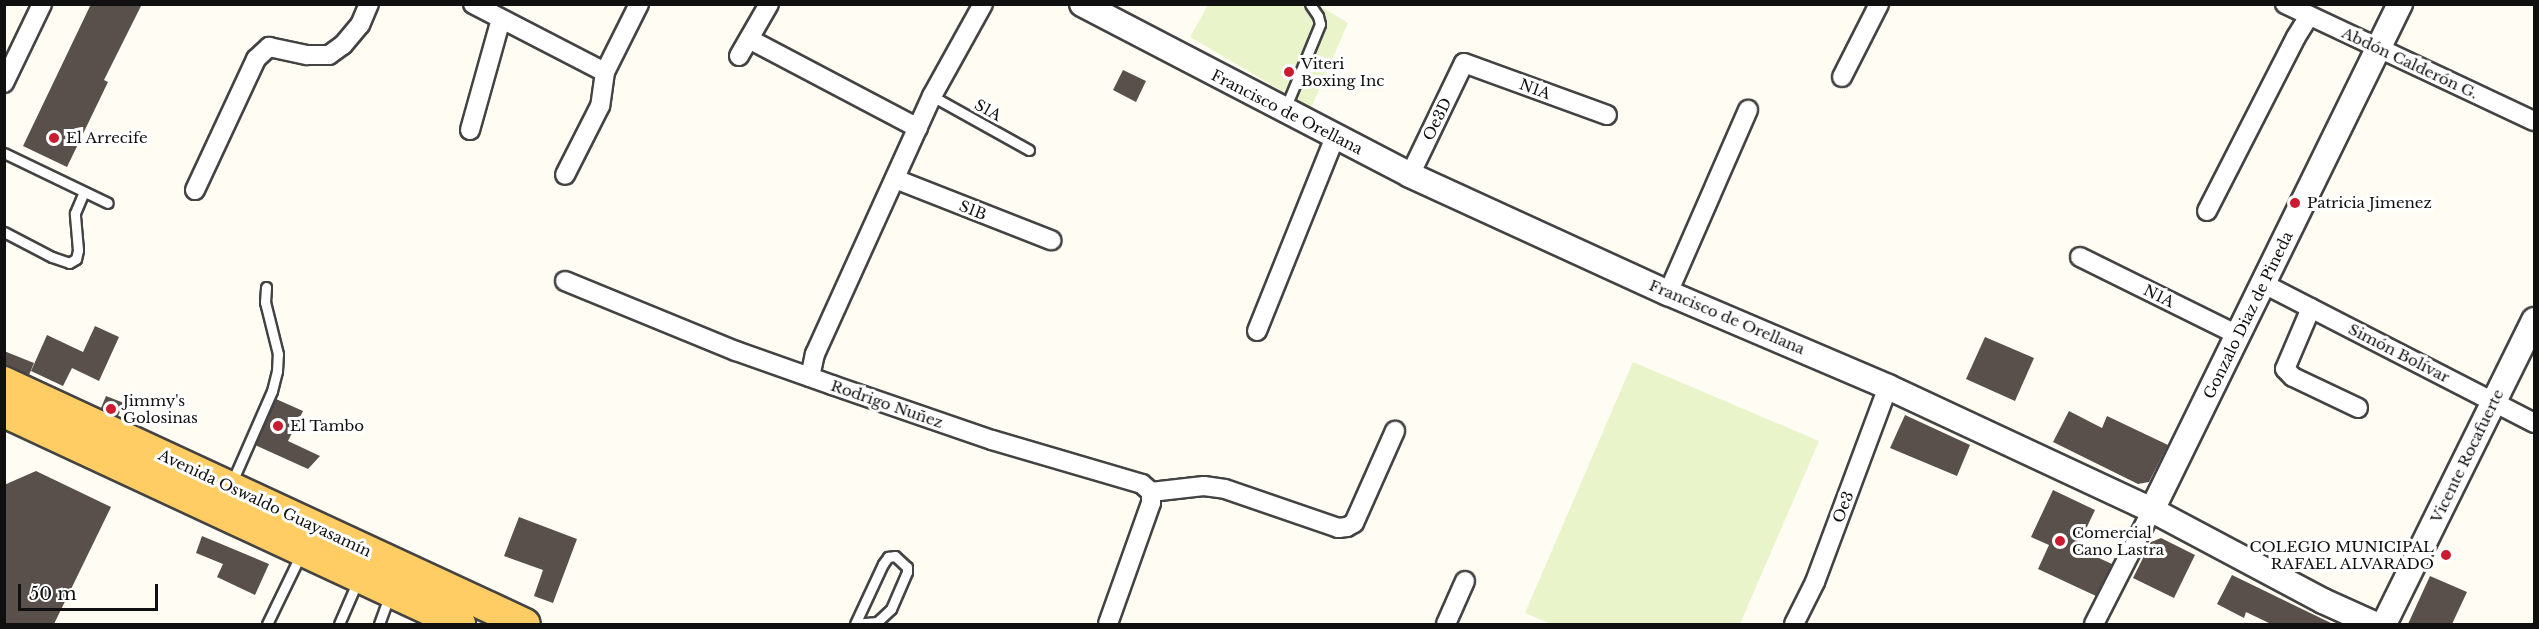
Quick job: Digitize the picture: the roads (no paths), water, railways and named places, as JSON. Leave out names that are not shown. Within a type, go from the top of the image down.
[{"type":"main road","name":"Avenida Oswaldo Guayasamín","points":[[4,382],[525,624]]},
{"type":"main road","name":"Avenida Oswaldo Guayasamín","points":[[4,412],[460,624]]},
{"type":"street","points":[[4,83],[42,4]]},
{"type":"street","points":[[195,190],[256,59],[269,47],[307,55],[329,55],[344,45],[360,25],[369,4]]},
{"type":"street","points":[[473,4],[605,72]]},
{"type":"street","points":[[565,175],[600,106],[605,72],[639,4]]},
{"type":"street","points":[[739,56],[769,4]]},
{"type":"street","points":[[810,377],[815,354],[932,96],[983,4]]},
{"type":"street","name":"Francisco de Orellana","points":[[1082,4],[1410,175],[1668,293],[1888,387],[2152,510],[2323,601],[2374,624]]},
{"type":"street","points":[[1842,77],[1879,4]]},
{"type":"street","name":"Abdón Calderón G.","points":[[2285,4],[2535,121]]},
{"type":"street","name":"Gonzalo Diaz de Pineda","points":[[2094,624],[2264,284],[2400,4]]},
{"type":"street","points":[[2207,211],[2309,16]]},
{"type":"street","points":[[470,130],[501,19]]},
{"type":"street","points":[[749,39],[918,128]]},
{"type":"street","name":"N1A","points":[[1464,63],[1607,115]]},
{"type":"street","name":"Oe3D","points":[[1410,175],[1464,63]]},
{"type":"street","points":[[1668,293],[1748,110]]},
{"type":"street","points":[[1257,331],[1335,137]]},
{"type":"street","name":"S1B","points":[[895,179],[1051,240]]},
{"type":"street","name":"N1A","points":[[2080,257],[2238,335]]},
{"type":"street","name":"Rodrigo Nuñez","points":[[565,281],[736,351],[992,440],[1142,484],[1151,492]]},
{"type":"street","name":"Simón Bolívar","points":[[2264,284],[2535,423]]},
{"type":"street","points":[[2311,308],[2285,369],[2293,377],[2358,408]]},
{"type":"street","name":"Vicente Rocafuerte","points":[[2384,624],[2535,320]]},
{"type":"street","name":"Oe3","points":[[1794,624],[1815,582],[1888,387]]},
{"type":"street","points":[[1108,624],[1151,503],[1151,492],[1204,486],[1225,489],[1338,528],[1347,527],[1354,523],[1395,431]]},
{"type":"street","points":[[1446,624],[1464,581]]},
{"type":"lane","points":[[1284,111],[1320,24],[1310,4]]},
{"type":"lane","name":"S1A","points":[[932,96],[1029,150]]},
{"type":"lane","points":[[4,153],[108,203]]},
{"type":"lane","points":[[4,232],[52,257],[69,262],[76,258],[78,250],[75,213],[84,192]]},
{"type":"lane","points":[[230,487],[272,391],[277,371],[278,354],[266,302],[266,286]]},
{"type":"lane","points":[[267,624],[302,551]]},
{"type":"lane","points":[[895,556],[907,567],[907,573],[891,609],[877,622],[855,624],[883,564],[888,557],[895,556]]},
{"type":"lane","points":[[339,624],[359,577]]},
{"type":"lane","points":[[379,624],[391,592]]},
{"type":"place","name":"Viteri Boxing Inc","points":[[1289,72]]},
{"type":"place","name":"El Arrecife","points":[[54,138]]},
{"type":"place","name":"Patricia Jimenez","points":[[2295,203]]},
{"type":"place","name":"Jimmy's Golosinas","points":[[111,409]]},
{"type":"place","name":"El Tambo","points":[[278,426]]},
{"type":"place","name":"Comercial Cano Lastra","points":[[2060,541]]},
{"type":"place","name":"COLEGIO MUNICIPAL RAFAEL ALVARADO","points":[[2446,555]]}]
